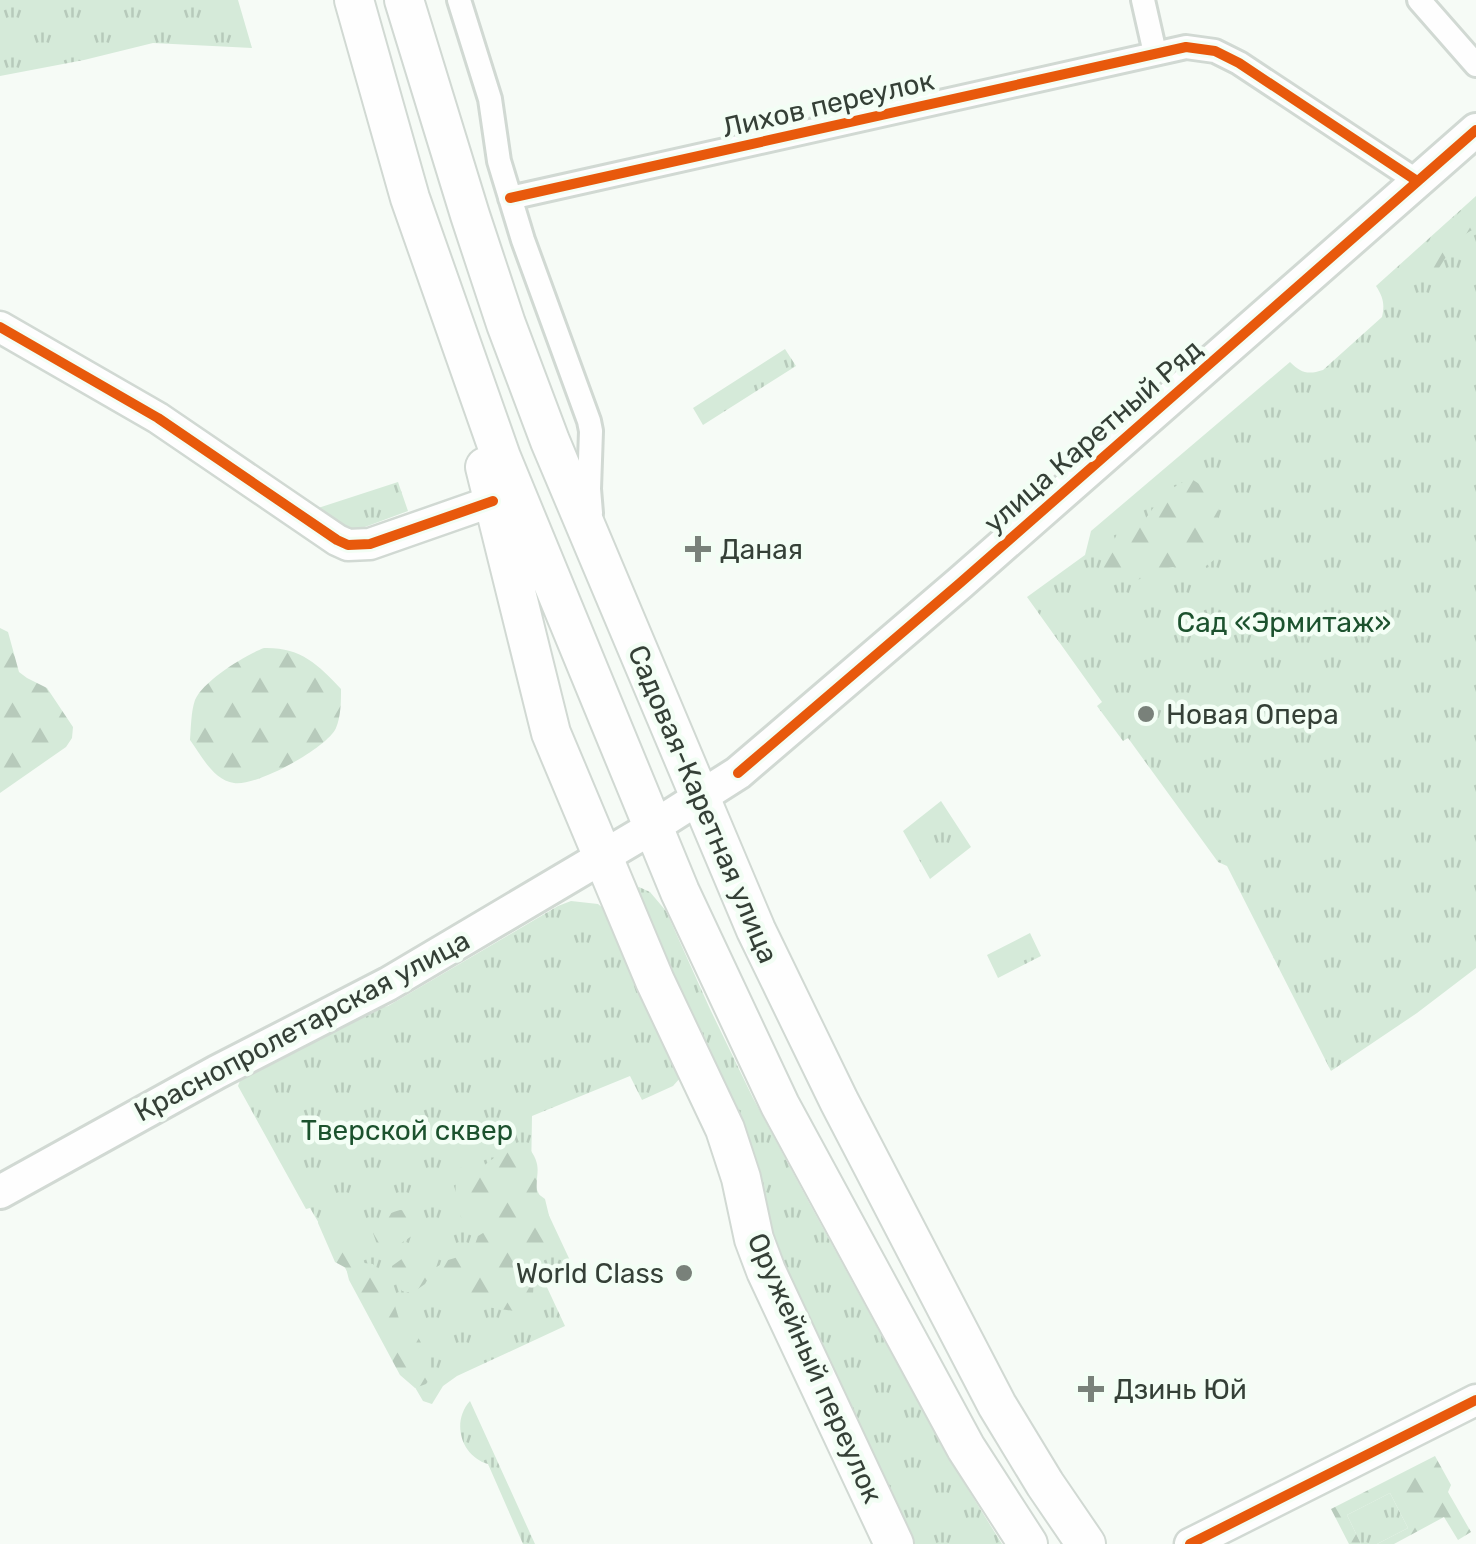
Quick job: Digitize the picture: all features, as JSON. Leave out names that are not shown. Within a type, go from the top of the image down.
[{"type":"main road","points":[[342,0],[364,38]]},
{"type":"main road","name":"Садовая-Каретная улица","points":[[354,0],[410,198],[508,474],[708,954],[780,1105],[933,1388],[1028,1544]]},
{"type":"main road","name":"Садовая-Каретная улица","points":[[409,7],[506,324],[595,552],[756,930],[838,1101],[984,1381],[1044,1484],[1086,1544]]},
{"type":"main road","name":"улица Каретный Ряд","points":[[603,858],[738,772],[960,583],[1476,130]]},
{"type":"main road","name":"Садовая-Каретная улица","points":[[456,332],[548,722],[603,858]]},
{"type":"main road","name":"Краснопролетарская улица","points":[[0,1192],[216,1072],[388,984],[603,858]]},
{"type":"main road","name":"Оружейный переулок","points":[[603,858],[725,1129],[766,1271],[894,1544]]},
{"type":"main road","points":[[1004,1509],[1016,1519],[1040,1514],[1048,1500],[1044,1484]]},
{"type":"street","points":[[460,0],[490,100],[495,144],[510,198],[589,421],[589,489],[595,552]]},
{"type":"street","points":[[1142,0],[1155,52]]},
{"type":"street","points":[[1420,0],[1476,65]]},
{"type":"street","name":"Лихов переулок","points":[[510,198],[1186,47],[1215,51],[1239,62],[1417,182]]},
{"type":"street","points":[[0,327],[158,418],[348,545],[370,544],[493,501]]},
{"type":"street","points":[[1190,1544],[1476,1400]]},
{"type":"green space","points":[[0,0],[238,0],[252,48],[153,43],[0,76]]},
{"type":"green space","name":"Сад «Эрмитаж»","points":[[1476,196],[1476,968],[1331,1071],[1227,866],[1218,862],[1128,738],[1123,741],[1097,706],[1102,702],[1027,597],[1085,555],[1091,531],[1290,362],[1305,372],[1323,370],[1382,317],[1383,301],[1376,286]]},
{"type":"green space","points":[[1476,197],[1476,228],[1459,240],[1439,268],[1419,269],[1414,255]]},
{"type":"green space","points":[[785,349],[796,366],[703,425],[693,408]]},
{"type":"green space","points":[[1190,478],[1218,496],[1219,551],[1214,560],[1191,577],[1173,567],[1138,580],[1108,578],[1103,570],[1105,559],[1118,532],[1146,518],[1164,493]]},
{"type":"green space","points":[[398,482],[408,511],[346,534],[315,509]]},
{"type":"green space","points":[[0,628],[8,632],[19,672],[47,688],[73,727],[66,747],[0,793]]},
{"type":"green space","points":[[264,648],[298,654],[324,672],[341,689],[339,719],[330,736],[306,755],[274,773],[234,783],[214,772],[190,740],[194,704],[215,677]]},
{"type":"green space","points":[[941,801],[971,847],[930,879],[903,831]]},
{"type":"green space","points":[[639,887],[650,892],[666,911],[753,1098],[948,1457],[1002,1544],[911,1544],[779,1264],[633,890]]},
{"type":"green space","name":"Тверской сквер","points":[[571,901],[598,904],[609,913],[681,1077],[673,1086],[642,1100],[630,1076],[532,1116],[531,1177],[574,1269],[545,1283],[565,1326],[457,1376],[443,1386],[432,1404],[423,1401],[310,1208],[306,1209],[238,1086],[241,1078],[366,1011],[388,1006]]},
{"type":"green space","points":[[1030,933],[1041,956],[998,978],[987,955]]},
{"type":"green space","points":[[527,1145],[537,1164],[537,1193],[545,1199],[559,1242],[553,1257],[539,1257],[532,1250],[527,1257],[534,1274],[533,1295],[514,1311],[481,1304],[464,1306],[443,1292],[434,1268],[425,1284],[412,1293],[402,1291],[393,1278],[392,1266],[417,1248],[428,1243],[436,1245],[439,1257],[435,1268],[472,1253],[478,1236],[488,1230],[487,1222],[471,1229],[465,1227],[456,1198],[458,1169],[468,1165],[482,1167],[503,1151]]},
{"type":"green space","points":[[400,1210],[414,1211],[422,1221],[421,1230],[389,1251],[378,1247],[375,1228]]},
{"type":"green space","points":[[319,1216],[353,1230],[364,1263],[373,1264],[383,1277],[399,1319],[417,1336],[425,1351],[432,1376],[426,1384],[415,1388],[400,1375],[346,1268],[335,1262],[318,1223]]},
{"type":"green space","points":[[470,1401],[535,1544],[523,1544],[488,1464],[465,1446],[461,1419]]},
{"type":"green space","points":[[1435,1456],[1451,1485],[1448,1492],[1471,1532],[1458,1540],[1444,1517],[1394,1544],[1377,1544],[1408,1528],[1390,1493],[1347,1515],[1361,1544],[1349,1544],[1331,1509]]},
{"type":"green space","points":[[1390,1493],[1408,1528],[1377,1544],[1361,1544],[1347,1515]]},
{"type":"cycle path","points":[[510,198],[1186,47],[1215,51],[1239,63],[1417,181]]},
{"type":"cycle path","points":[[738,773],[1476,130]]},
{"type":"cycle path","points":[[0,327],[158,418],[348,545],[370,544],[493,501]]},
{"type":"cycle path","points":[[1190,1544],[1476,1400]]},
{"type":"place","name":"Даная","points":[[698,549]]},
{"type":"place","name":"Новая Опера","points":[[1146,714]]},
{"type":"place","name":"World Class","points":[[684,1273]]},
{"type":"place","name":"Дзинь Юй","points":[[1091,1389]]}]
